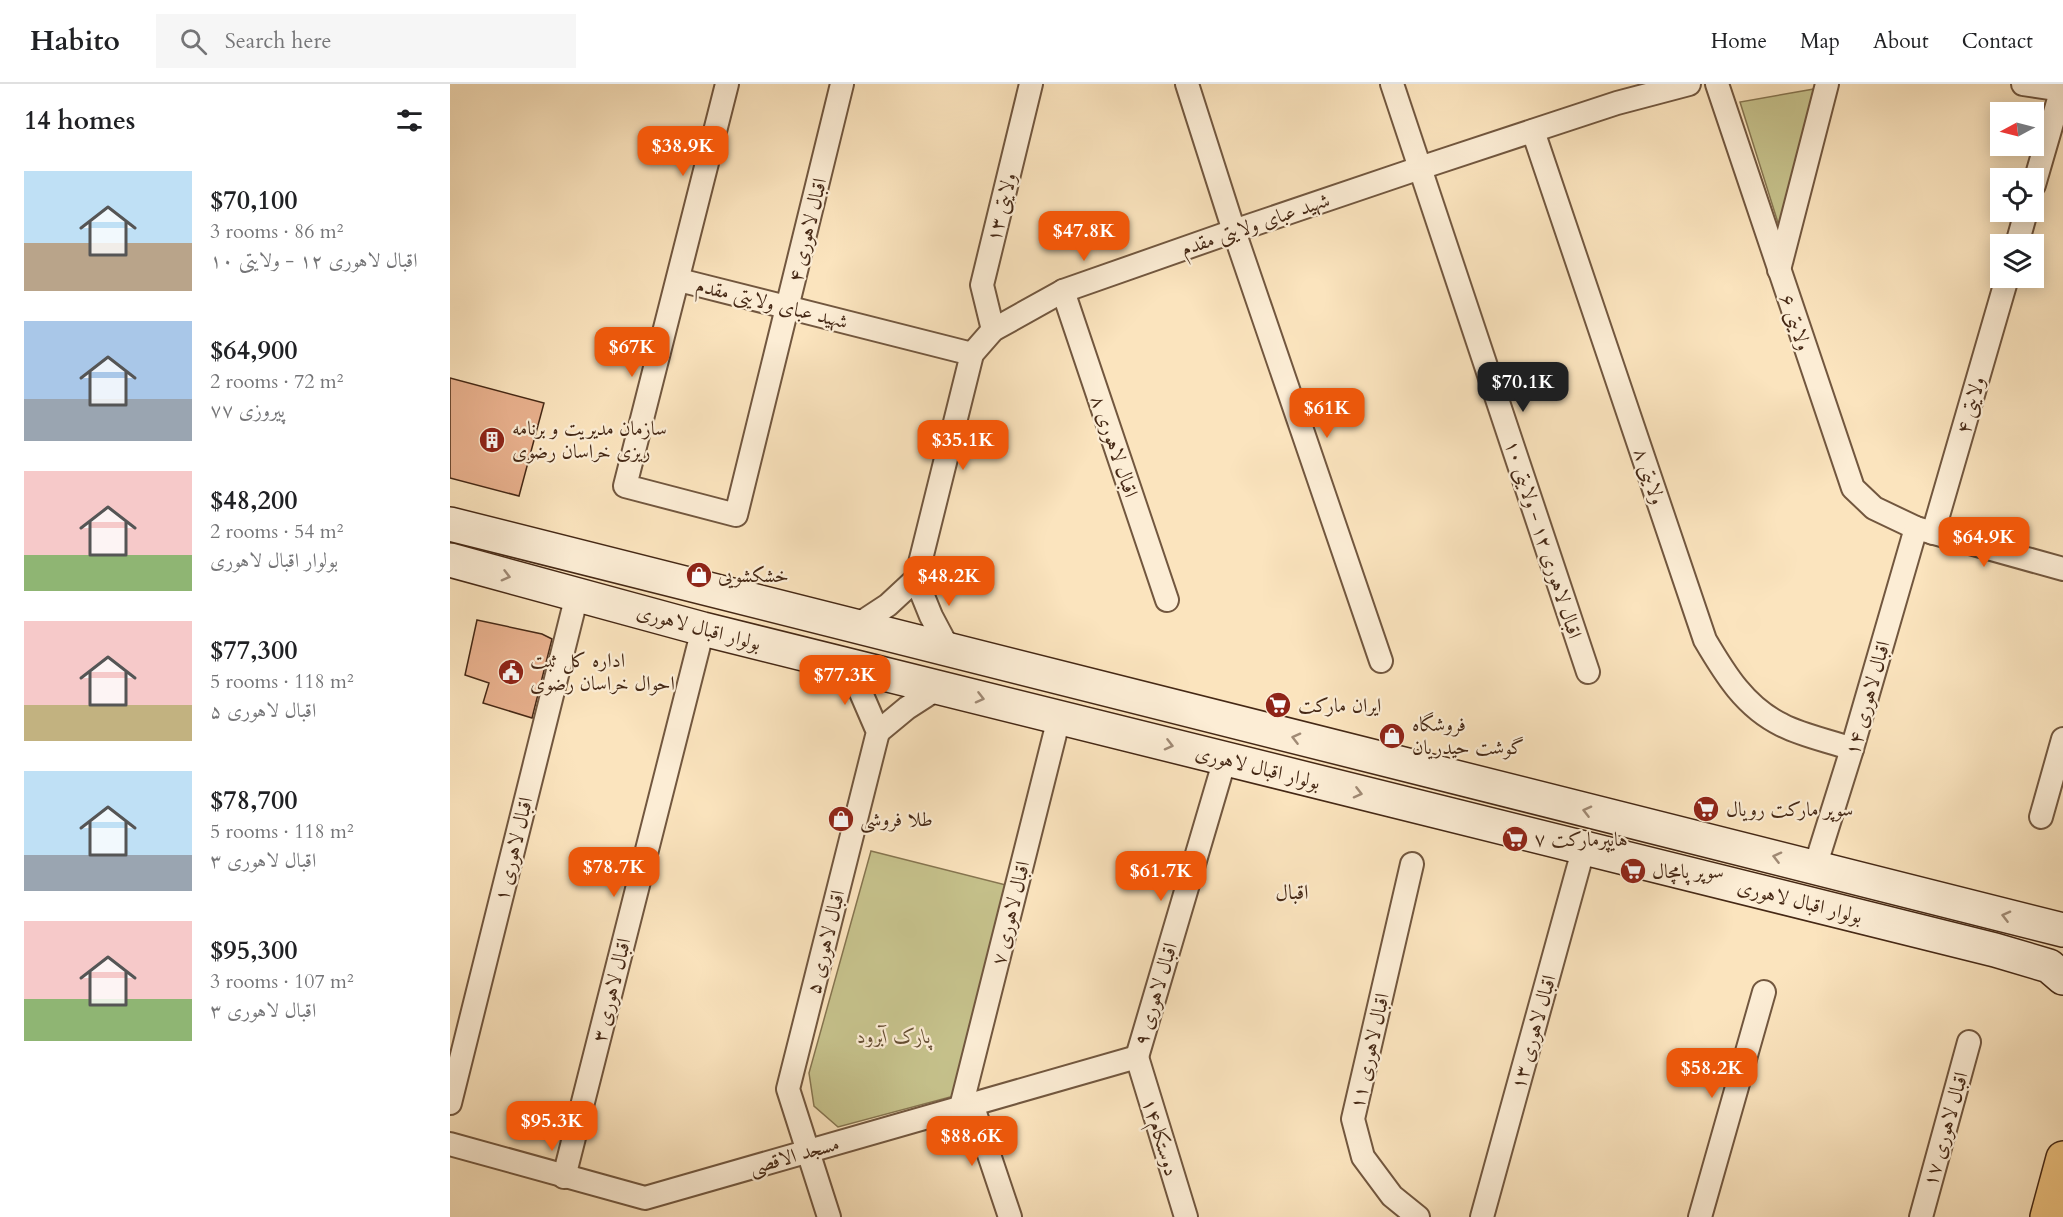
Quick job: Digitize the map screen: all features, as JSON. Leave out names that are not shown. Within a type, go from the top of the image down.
[{"type":"main road","name":"بولوار اقبال لاهوری","points":[[450,524],[2063,930]]},
{"type":"main road","name":"بولوار اقبال لاهوری","points":[[450,560],[703,629],[1995,950],[2049,966],[2063,978]]},
{"type":"main road","points":[[1439,813],[1447,776]]},
{"type":"main road","points":[[2047,1217],[2063,1158]]},
{"type":"street","points":[[679,280],[727,84]]},
{"type":"street","name":"اقبال لاهوری ۴","points":[[679,280],[625,486],[736,515],[842,84]]},
{"type":"street","name":"ولایتی ۱۳","points":[[993,330],[982,285],[1031,84]]},
{"type":"street","points":[[1187,84],[1234,231],[1381,661]]},
{"type":"street","name":"اقبال لاهوری ۱۲ - ولایتی ۱۰","points":[[1392,84],[1588,672]]},
{"type":"street","name":"شهید عبای ولایتی مقدم","points":[[679,280],[972,354],[993,330],[1063,291],[1533,131],[1617,94],[1689,84]]},
{"type":"street","name":"ولایتی ۶","points":[[1717,84],[1854,489],[1874,508],[1925,531],[2063,569]]},
{"type":"street","points":[[1779,270],[1827,84]]},
{"type":"street","points":[[2023,84],[2063,88],[2039,168]]},
{"type":"street","name":"ولایتی ۸","points":[[1533,131],[1705,640],[1724,672],[1752,706],[1782,726],[1852,749]]},
{"type":"street","name":"ولایتی ۴","points":[[1925,531],[2004,288]]},
{"type":"street","name":"اقبال لاهوری ۸","points":[[1063,291],[1167,600]]},
{"type":"street","points":[[856,626],[888,605],[916,579],[972,354]]},
{"type":"street","name":"اقبال لاهوری ۱۴","points":[[1815,867],[1925,531]]},
{"type":"street","points":[[916,579],[931,616],[949,650]]},
{"type":"street","name":"اقبال لاهوری ۱","points":[[450,1103],[577,595]]},
{"type":"street","name":"اقبال لاهوری ۳","points":[[564,1177],[703,629]]},
{"type":"street","points":[[849,665],[878,732],[907,708],[938,688]]},
{"type":"street","name":"اقبال لاهوری ۷","points":[[967,1105],[1059,718]]},
{"type":"street","name":"اقبال لاهوری ۵","points":[[829,1217],[788,1089],[878,732]]},
{"type":"street","points":[[2041,817],[2063,739]]},
{"type":"street","name":"اقبال لاهوری ۹","points":[[1137,1057],[1225,759]]},
{"type":"street","name":"اقبال لاهوری ۱۳","points":[[1482,1217],[1584,848]]},
{"type":"street","name":"اقبال لاهوری ۱۱","points":[[1412,864],[1353,1119],[1363,1157],[1392,1196],[1418,1217]]},
{"type":"street","points":[[1700,1217],[1764,992]]},
{"type":"street","name":"اقبال لاهوری ۱۷","points":[[1921,1217],[1970,1042]]},
{"type":"street","name":"مسجد الاقصی","points":[[450,1144],[564,1177],[642,1207],[807,1151],[1137,1057]]},
{"type":"street","name":"دوستکام۱۴","points":[[1137,1057],[1186,1217]]},
{"type":"street","points":[[967,1105],[1010,1217]]},
{"type":"green space","points":[[1814,89],[1779,226],[1740,102]]},
{"type":"green space","name":"پارک آبرود","points":[[871,851],[1006,885],[954,1096],[838,1127],[814,1106],[809,1073]]},
{"type":"building","name":"سازمان مدیریت و برنامه ریزی خراسان رضوی","points":[[450,378],[544,403],[519,496],[450,478]]},
{"type":"building","name":"اداره کل ثبت احوال خراسان رضوی","points":[[477,620],[542,634],[552,639],[532,718],[483,703],[489,683],[465,675]]},
{"type":"place","name":"سازمان مدیریت و برنامه ریزی خراسان رضوی","points":[[492,440]]},
{"type":"place","name":"خشکشویی","points":[[699,575]]},
{"type":"place","name":"اداره کل ثبت احوال خراسان رضوی","points":[[511,672]]},
{"type":"place","name":"ایران مارکت","points":[[1278,705]]},
{"type":"place","name":"فروشگاه گوشت حیدریان","points":[[1392,736]]},
{"type":"place","name":"سوپر مارکت رویال","points":[[1706,809]]},
{"type":"place","name":"طلا فروشی","points":[[841,819]]},
{"type":"place","name":"هایپرمارکت ۷","points":[[1515,839]]},
{"type":"place","name":"سوپر‌ پامچال","points":[[1633,871]]},
{"type":"district","name":"اقبال","points":[[1292,892]]}]
